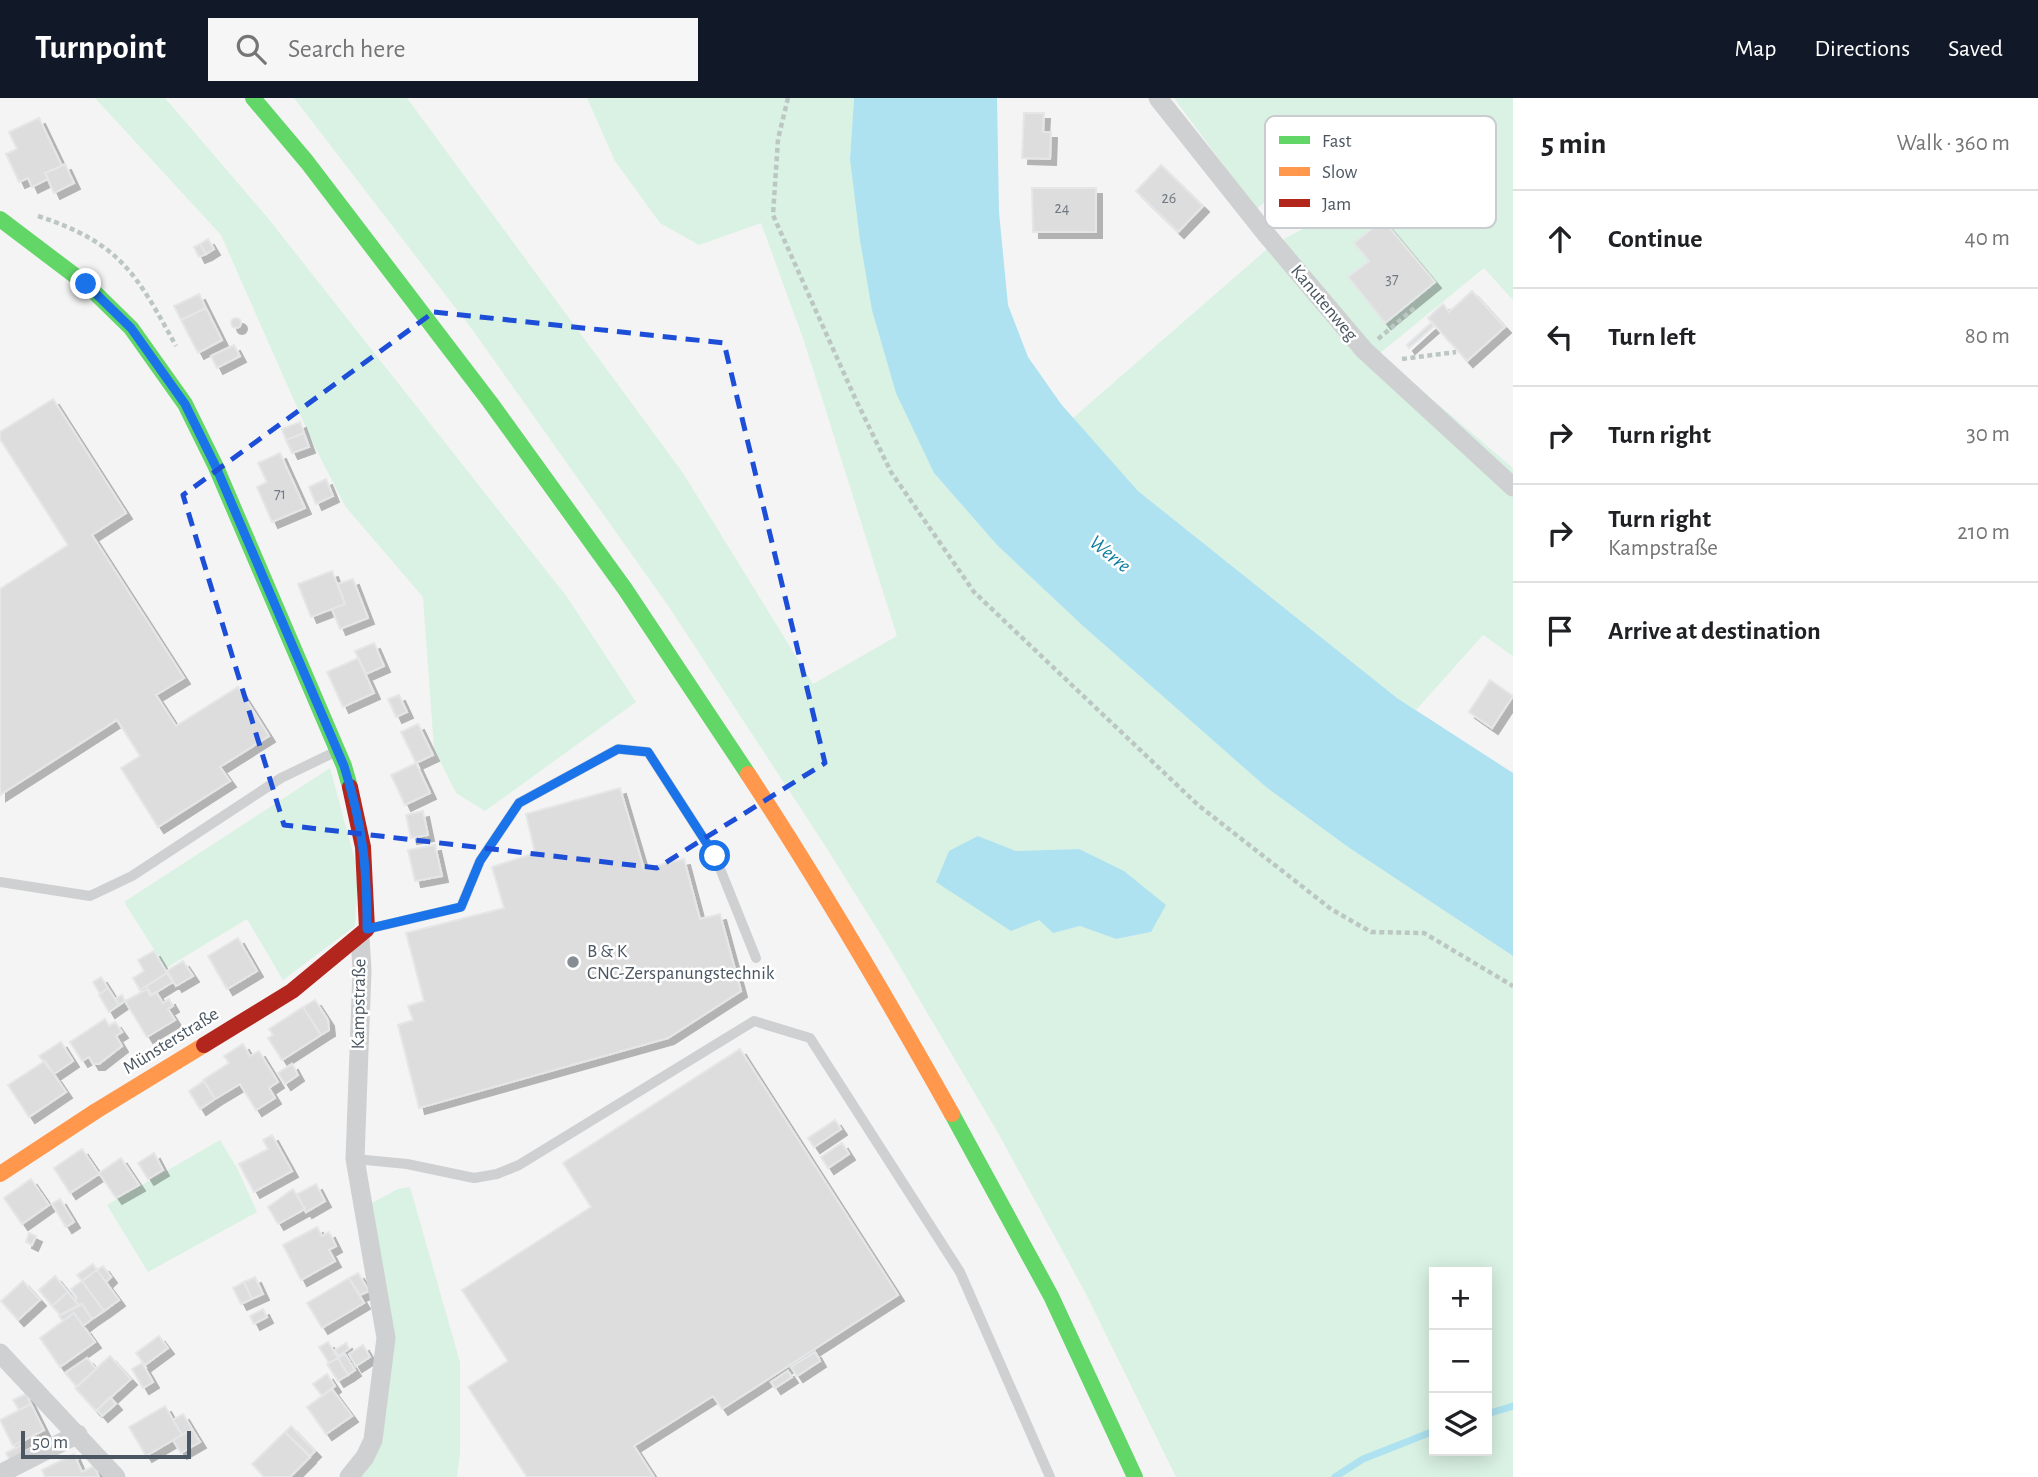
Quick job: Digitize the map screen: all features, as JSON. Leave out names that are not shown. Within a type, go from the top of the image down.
[{"type":"main road","points":[[253,98],[307,162],[490,402],[625,589],[788,835],[899,1020],[1002,1203],[1051,1296],[1135,1477]]},
{"type":"main road","name":"Kampstraße","points":[[0,219],[86,284],[131,328],[185,404],[216,467],[338,751],[357,805],[367,872],[364,933]]},
{"type":"main road","name":"Münsterstraße","points":[[0,1174],[96,1111],[292,991],[364,933]]},
{"type":"street","name":"Kanutenweg","points":[[1158,98],[1266,234],[1364,350],[1513,487]]},
{"type":"street","name":"Kampstraße","points":[[349,1477],[365,1457],[373,1440],[386,1338],[355,1159],[364,933]]},
{"type":"street","points":[[0,1353],[116,1477]]},
{"type":"street","points":[[0,1474],[78,1434]]},
{"type":"lane","points":[[364,933],[461,907],[480,861],[519,803],[618,749],[648,752],[715,856],[757,958]]},
{"type":"lane","points":[[0,881],[90,895],[132,876],[281,778],[338,751]]},
{"type":"lane","points":[[355,1159],[407,1164],[474,1178],[497,1174],[519,1166],[754,1021],[810,1038],[960,1272],[1050,1477]]},
{"type":"path","points":[[788,98],[778,139],[773,215],[891,472],[974,592],[1198,805],[1331,909],[1371,932],[1424,933],[1513,986]]},
{"type":"path","points":[[1364,350],[1417,306]]},
{"type":"path","points":[[1385,372],[1395,360],[1456,352]]},
{"type":"highlighted area","points":[[434,312],[724,343],[825,763],[657,868],[284,825],[183,495]]},
{"type":"green space","points":[[95,98],[165,98],[267,217],[567,597],[636,702],[485,811],[456,793],[434,749],[423,597],[345,506],[312,441],[221,235]]},
{"type":"green space","points":[[294,98],[407,98],[683,473],[813,684],[897,636],[804,341],[761,223],[699,245],[660,223],[615,161],[587,98],[854,98],[850,159],[934,473],[997,545],[1083,626],[1266,787],[1348,847],[1513,956],[1513,1477],[1176,1477],[1085,1292],[997,1131],[826,847],[669,607],[474,332]],"holes":[[[978,836],[1016,851],[1079,849],[1151,932],[1116,939],[1080,926],[1053,933],[1039,920],[957,894],[937,883]]]},
{"type":"green space","points":[[1174,98],[1513,98],[1513,300],[1484,268],[1379,354],[1513,468],[1513,656],[1483,635],[1416,710],[1397,698],[1138,491],[1073,418],[1274,243],[1288,260],[1284,239],[1305,228],[1496,228],[1496,116],[1265,116],[1265,202],[1256,209]]},
{"type":"green space","points":[[330,768],[358,872],[355,926],[283,980],[247,919],[166,968],[124,902]]},
{"type":"green space","points":[[220,1140],[237,1168],[257,1212],[148,1272],[107,1205]]},
{"type":"green space","points":[[410,1187],[460,1362],[460,1453],[457,1477],[360,1477],[386,1394],[368,1205],[398,1189]]},
{"type":"water","name":"Werre","points":[[854,98],[997,98],[999,212],[1008,305],[1028,357],[1061,404],[1138,491],[1397,698],[1513,773],[1513,956],[1348,847],[1266,787],[1083,626],[997,545],[934,473],[896,393],[872,310],[850,159]]},
{"type":"water","points":[[978,836],[1016,851],[1079,849],[1124,871],[1166,905],[1151,932],[1116,939],[1080,926],[1053,933],[1039,920],[1011,931],[936,882],[949,851]]},
{"type":"building","points":[[1024,113],[1044,113],[1043,132],[1051,132],[1050,159],[1022,158]]},
{"type":"building","points":[[39,118],[62,166],[45,173],[48,179],[32,187],[28,178],[19,182],[6,154],[17,149],[9,132]]},
{"type":"building","points":[[65,164],[74,183],[54,193],[45,173]]},
{"type":"building","points":[[1161,165],[1203,206],[1178,232],[1136,191]]},
{"type":"building","points":[[1032,188],[1096,188],[1096,232],[1033,232]]},
{"type":"building","points":[[1373,228],[1390,228],[1435,282],[1385,323],[1348,277],[1369,261],[1354,243]]},
{"type":"building","points":[[208,239],[214,249],[206,254],[200,244]]},
{"type":"building","points":[[200,244],[206,254],[199,257],[194,247]]},
{"type":"building","points":[[1472,291],[1505,327],[1467,361],[1428,318],[1443,304],[1449,312]]},
{"type":"building","points":[[199,294],[206,308],[181,320],[174,306]]},
{"type":"building","points":[[206,308],[222,340],[198,353],[181,320]]},
{"type":"building","points":[[236,318],[240,319],[240,327],[236,328],[232,327],[231,323],[232,319]]},
{"type":"building","points":[[1431,323],[1434,326],[1409,348],[1407,345]]},
{"type":"building","points":[[234,345],[240,356],[217,368],[211,356]]},
{"type":"building","points":[[53,399],[126,513],[92,535],[184,678],[156,695],[176,726],[238,687],[269,736],[220,767],[230,781],[158,827],[121,768],[140,756],[117,720],[0,795],[0,589],[68,545],[0,439],[0,432]]},
{"type":"building","points":[[300,422],[304,433],[286,440],[282,429]]},
{"type":"building","points":[[304,433],[309,447],[292,453],[286,440]]},
{"type":"building","points":[[280,453],[305,508],[272,522],[257,487],[267,482],[258,463]]},
{"type":"building","points":[[326,479],[333,496],[316,504],[309,487]]},
{"type":"building","points":[[332,571],[345,604],[311,617],[298,584]]},
{"type":"building","points":[[353,579],[368,618],[340,629],[332,609],[345,604],[338,584]]},
{"type":"building","points":[[374,643],[384,666],[366,674],[355,651]]},
{"type":"building","points":[[358,658],[374,693],[343,707],[327,672]]},
{"type":"building","points":[[1490,680],[1513,696],[1492,728],[1469,712]]},
{"type":"building","points":[[399,695],[407,712],[396,717],[388,699]]},
{"type":"building","points":[[418,724],[433,755],[416,763],[401,732]]},
{"type":"building","points":[[416,763],[430,793],[405,805],[391,775]]},
{"type":"building","name":"B & K CNC-Zerspanungstechnik","points":[[620,788],[644,869],[684,859],[700,919],[720,914],[741,991],[668,1038],[419,1108],[398,1025],[413,1020],[408,1006],[424,1001],[406,933],[504,908],[492,867],[535,853],[526,814]]},
{"type":"building","points":[[423,811],[428,835],[411,838],[406,815]]},
{"type":"building","points":[[435,845],[442,876],[415,881],[408,850]]},
{"type":"building","points":[[238,938],[257,971],[227,989],[208,956]]},
{"type":"building","points":[[154,951],[167,973],[140,990],[133,978],[144,971],[138,960]]},
{"type":"building","points":[[183,961],[193,976],[176,986],[167,971]]},
{"type":"building","points":[[167,973],[173,982],[152,995],[146,986]]},
{"type":"building","points":[[101,977],[108,988],[100,994],[93,982]]},
{"type":"building","points":[[108,988],[119,1005],[109,1012],[99,995]]},
{"type":"building","points":[[147,989],[150,996],[156,992],[163,1003],[169,999],[173,1006],[168,1009],[175,1020],[147,1037],[125,1001]]},
{"type":"building","points":[[122,995],[125,1001],[119,1005],[115,999]]},
{"type":"building","points":[[315,1000],[328,1020],[329,1030],[321,1035],[303,1007]]},
{"type":"building","points":[[303,1007],[321,1035],[282,1060],[268,1038],[273,1035],[269,1029]]},
{"type":"building","points":[[105,1019],[109,1026],[115,1022],[122,1032],[116,1036],[122,1046],[99,1064],[93,1064],[89,1057],[82,1061],[70,1042]]},
{"type":"building","points":[[61,1042],[73,1061],[54,1074],[39,1056]]},
{"type":"building","points":[[243,1044],[250,1056],[259,1051],[278,1082],[269,1088],[275,1098],[256,1110],[240,1084],[215,1099],[203,1080],[229,1063],[224,1056]]},
{"type":"building","points":[[740,1049],[898,1295],[722,1409],[713,1396],[634,1446],[654,1477],[527,1477],[468,1387],[508,1361],[462,1290],[591,1207],[563,1163]]},
{"type":"building","points":[[45,1061],[66,1092],[29,1117],[8,1085]]},
{"type":"building","points":[[292,1064],[298,1075],[285,1084],[278,1073]]},
{"type":"building","points":[[204,1081],[215,1099],[200,1109],[189,1091]]},
{"type":"building","points":[[835,1120],[841,1129],[814,1147],[808,1138]]},
{"type":"building","points":[[272,1135],[292,1171],[254,1192],[239,1164],[268,1149],[263,1140]]},
{"type":"building","points":[[842,1143],[849,1154],[828,1168],[821,1157]]},
{"type":"building","points":[[82,1149],[99,1174],[70,1193],[54,1168]]},
{"type":"building","points":[[154,1153],[163,1170],[148,1179],[138,1163]]},
{"type":"building","points":[[121,1158],[139,1185],[116,1198],[99,1173]]},
{"type":"building","points":[[31,1179],[49,1205],[22,1224],[4,1198]]},
{"type":"building","points":[[316,1184],[325,1201],[306,1212],[297,1194]]},
{"type":"building","points":[[293,1189],[305,1209],[278,1224],[268,1207]]},
{"type":"building","points":[[60,1199],[74,1222],[66,1227],[52,1204]]},
{"type":"building","points":[[317,1227],[322,1236],[329,1232],[336,1246],[329,1250],[335,1261],[301,1280],[283,1245]]},
{"type":"building","points":[[29,1233],[36,1236],[32,1245],[26,1242]]},
{"type":"building","points":[[93,1264],[97,1270],[82,1281],[77,1275]]},
{"type":"building","points":[[103,1266],[111,1277],[106,1282],[97,1270]]},
{"type":"building","points":[[97,1270],[119,1300],[104,1311],[82,1281]]},
{"type":"building","points":[[358,1273],[369,1291],[360,1295],[349,1278]]},
{"type":"building","points":[[55,1276],[68,1292],[52,1306],[39,1290]]},
{"type":"building","points":[[255,1277],[263,1294],[252,1299],[244,1282]]},
{"type":"building","points":[[349,1278],[364,1303],[322,1328],[307,1303]]},
{"type":"building","points":[[23,1281],[40,1300],[18,1320],[1,1301]]},
{"type":"building","points":[[82,1281],[104,1311],[92,1319],[82,1304],[79,1305],[74,1300],[77,1298],[71,1289]]},
{"type":"building","points":[[244,1282],[252,1299],[241,1304],[233,1288]]},
{"type":"building","points":[[68,1292],[79,1305],[60,1315],[52,1306]]},
{"type":"building","points":[[82,1304],[92,1319],[83,1326],[74,1313],[63,1321],[59,1316]]},
{"type":"building","points":[[263,1309],[267,1317],[254,1324],[250,1316]]},
{"type":"building","points":[[74,1313],[95,1342],[60,1367],[40,1338]]},
{"type":"building","points":[[159,1336],[168,1348],[145,1365],[136,1353]]},
{"type":"building","points":[[328,1342],[338,1358],[329,1363],[319,1347]]},
{"type":"building","points":[[346,1343],[349,1349],[338,1356],[335,1350]]},
{"type":"building","points":[[363,1345],[370,1357],[356,1366],[349,1354]]},
{"type":"building","points":[[815,1352],[820,1361],[797,1376],[791,1367]]},
{"type":"building","points":[[345,1354],[355,1370],[348,1375],[338,1358]]},
{"type":"building","points":[[110,1356],[131,1379],[96,1411],[75,1388]]},
{"type":"building","points":[[87,1358],[96,1369],[77,1387],[65,1373]]},
{"type":"building","points":[[338,1358],[348,1375],[338,1381],[327,1364]]},
{"type":"building","points":[[142,1363],[153,1382],[143,1388],[132,1369]]},
{"type":"building","points":[[788,1371],[792,1377],[775,1388],[771,1382]]},
{"type":"building","points":[[327,1374],[335,1386],[322,1396],[313,1384]]},
{"type":"building","points":[[332,1389],[352,1416],[326,1434],[307,1407]]},
{"type":"building","points":[[26,1394],[31,1404],[19,1410],[13,1400]]},
{"type":"building","points":[[110,1397],[116,1404],[102,1416],[97,1410]]},
{"type":"building","points":[[31,1404],[44,1430],[13,1446],[0,1420]]},
{"type":"building","points":[[165,1406],[182,1435],[146,1456],[129,1427]]},
{"type":"building","points":[[183,1414],[192,1429],[182,1435],[173,1420]]},
{"type":"building","points":[[291,1426],[315,1451],[310,1456],[285,1432]]},
{"type":"building","points":[[192,1429],[200,1442],[181,1453],[173,1440]]},
{"type":"building","points":[[285,1432],[310,1457],[290,1477],[264,1477],[252,1464]]},
{"type":"building","points":[[21,1445],[25,1454],[10,1461],[6,1453]]},
{"type":"building","points":[[74,1454],[82,1472],[94,1466],[99,1477],[45,1477],[42,1470]]},
{"type":"waterway","points":[[1492,1412],[1513,1406]]},
{"type":"waterway","points":[[1335,1477],[1363,1459],[1429,1433]]},
{"type":"traffic: fast","points":[[253,98],[307,162],[490,402],[625,589],[748,774]]},
{"type":"traffic: fast","points":[[0,219],[86,284],[131,328],[185,404],[216,467],[344,766],[350,787]]},
{"type":"traffic: fast","points":[[952,1114],[1051,1296],[1135,1477]]},
{"type":"traffic: slow","points":[[748,774],[853,942],[952,1114]]},
{"type":"traffic: slow","points":[[0,1174],[204,1045]]},
{"type":"traffic: jam","points":[[204,1045],[292,991],[367,929],[363,847],[350,787]]},
{"type":"place","name":"B & K CNC-Zerspanungstechnik","points":[[573,962]]},
{"type":"route","points":[[86,284],[131,328],[185,404],[216,467],[326,721],[357,805],[367,872],[367,929],[461,907],[480,861],[519,803],[618,749],[648,752],[715,856]]}]
